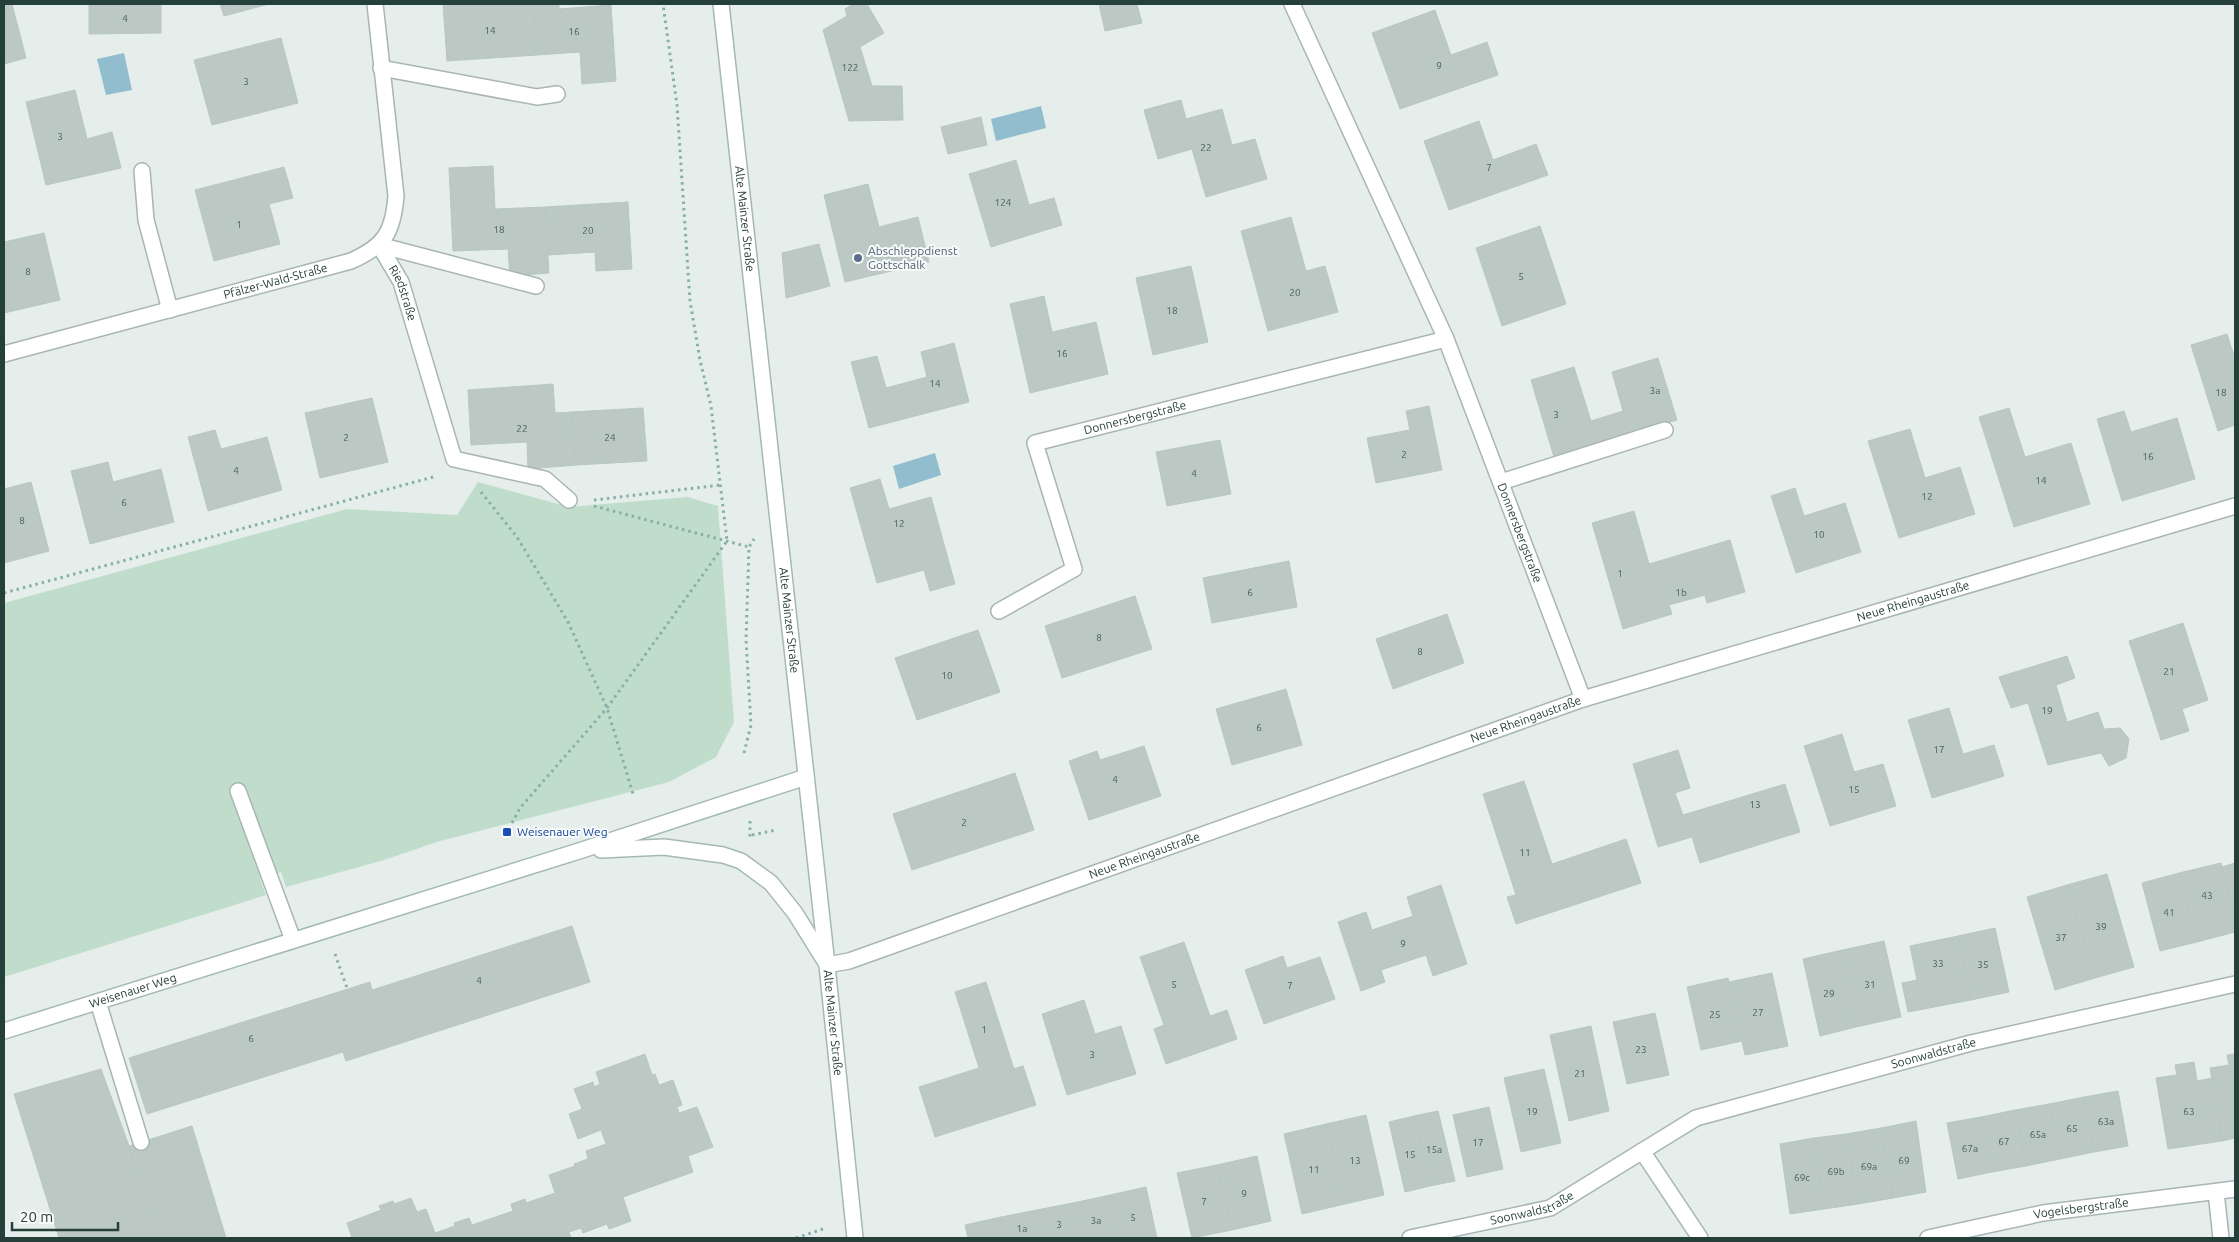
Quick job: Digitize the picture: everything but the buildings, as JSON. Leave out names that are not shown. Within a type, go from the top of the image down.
[{"type":"street","points":[[375,4],[396,196],[394,215],[389,231],[379,245],[536,286]]},
{"type":"street","name":"Alte Mainzer Straße","points":[[721,4],[827,965],[855,1238]]},
{"type":"street","name":"Donnersbergstraße","points":[[1292,4],[1446,339],[1583,699]]},
{"type":"street","points":[[382,68],[537,97],[557,94]]},
{"type":"street","points":[[142,171],[146,220],[170,310]]},
{"type":"street","name":"Pfälzer-Wald-Straße","points":[[4,354],[351,261],[379,245]]},
{"type":"street","name":"Riedstraße","points":[[379,245],[401,282],[454,459]]},
{"type":"street","name":"Donnersbergstraße","points":[[999,611],[1074,569],[1036,443],[1446,339]]},
{"type":"street","points":[[1501,482],[1665,430]]},
{"type":"street","points":[[454,459],[545,480],[574,501]]},
{"type":"street","name":"Neue Rheingaustraße","points":[[827,965],[849,961],[1583,699],[2235,506]]},
{"type":"street","name":"Weisenauer Weg","points":[[4,1031],[579,851],[806,777]]},
{"type":"street","points":[[238,791],[293,940]]},
{"type":"street","points":[[579,851],[664,847],[723,855],[741,861],[771,883],[795,913],[827,965]]},
{"type":"street","name":"Soonwaldstraße","points":[[1410,1238],[1550,1208],[1696,1118],[1971,1043],[2235,984]]},
{"type":"street","points":[[98,1002],[141,1142]]},
{"type":"street","points":[[1642,1151],[1700,1238]]},
{"type":"street","name":"Vogelsbergstraße","points":[[1928,1238],[2043,1213],[2235,1189]]},
{"type":"street","points":[[2216,1192],[2221,1238]]},
{"type":"path","points":[[512,823],[520,808],[607,708],[727,540],[711,406],[700,360],[690,301],[677,106],[663,4]]},
{"type":"path","points":[[4,593],[442,475],[454,459],[517,536],[568,622],[607,708],[634,797]]},
{"type":"path","points":[[574,501],[720,485]]},
{"type":"path","points":[[574,501],[749,547],[746,640],[751,725],[744,754]]},
{"type":"path","points":[[749,841],[752,835],[750,816]]},
{"type":"path","points":[[752,835],[776,830]]},
{"type":"path","points":[[334,952],[347,988]]},
{"type":"path","points":[[796,1238],[823,1229]]},
{"type":"green space","points":[[478,482],[569,507],[688,497],[718,506],[734,722],[716,757],[669,782],[440,841],[381,861],[286,887],[281,872],[260,879],[266,895],[4,977],[4,603],[347,509],[457,515]]},
{"type":"water","points":[[124,53],[132,90],[106,95],[97,59]]},
{"type":"water","points":[[1041,106],[1046,128],[996,141],[991,119]]},
{"type":"water","points":[[935,453],[941,475],[899,489],[893,466]]},
{"type":"place","name":"Abschleppdienst Gottschalk","points":[[858,258]]},
{"type":"place","name":"Weisenauer Weg","points":[[507,832]]}]
